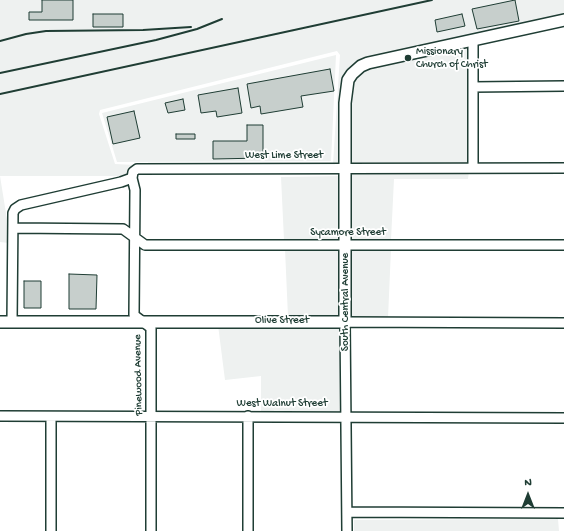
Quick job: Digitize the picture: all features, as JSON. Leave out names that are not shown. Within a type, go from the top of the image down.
[{"type":"main road","points":[[473,41],[564,20]]},
{"type":"main road","name":"South Central Avenue","points":[[345,322],[345,103],[348,80],[361,66],[368,63],[473,41]]},
{"type":"main road","name":"Olive Street","points":[[0,322],[345,322]]},
{"type":"street","points":[[473,41],[473,167]]},
{"type":"street","points":[[473,87],[564,86]]},
{"type":"street","name":"West Lime Street","points":[[13,228],[13,213],[21,205],[121,182],[132,178],[135,170],[144,168],[564,168]]},
{"type":"street","name":"Pinewood Avenue","points":[[132,178],[135,190],[134,315],[151,328],[151,531]]},
{"type":"street","points":[[12,322],[13,228]]},
{"type":"street","name":"Sycamore Street","points":[[13,228],[123,229],[145,245],[564,245]]},
{"type":"street","name":"Olive Street","points":[[345,322],[564,323]]},
{"type":"street","name":"South Central Avenue","points":[[345,322],[347,531]]},
{"type":"street","name":"West Walnut Street","points":[[0,416],[51,418],[248,416],[564,418]]},
{"type":"street","points":[[248,416],[248,531]]},
{"type":"street","points":[[51,418],[51,531]]},
{"type":"street","points":[[347,512],[564,513]]},
{"type":"shaded area","points":[[0,0],[564,0],[564,15],[352,68],[341,164],[333,164],[340,55],[337,51],[100,110],[99,114],[115,164],[136,165],[125,176],[0,176]]},
{"type":"shaded area","points":[[469,46],[469,163],[349,164],[349,103],[351,82],[363,70]]},
{"type":"shaded area","points":[[336,55],[331,161],[117,162],[102,113]]},
{"type":"shaded area","points":[[469,171],[468,179],[394,179],[391,240],[349,240],[349,172]]},
{"type":"shaded area","points":[[0,176],[9,232],[9,243],[0,242]]},
{"type":"shaded area","points":[[340,176],[342,240],[284,240],[281,177]]},
{"type":"shaded area","points":[[285,249],[342,249],[341,318],[288,317]]},
{"type":"shaded area","points":[[349,249],[391,249],[388,318],[349,318]]},
{"type":"shaded area","points":[[218,325],[342,327],[342,412],[261,412],[261,376],[225,380]]},
{"type":"shaded area","points":[[558,519],[559,531],[354,531],[354,520]]},
{"type":"building","points":[[42,0],[73,0],[73,20],[29,20],[29,12],[42,12]]},
{"type":"building","points":[[515,0],[519,21],[477,29],[472,9]]},
{"type":"building","points":[[93,14],[123,14],[123,27],[93,27]]},
{"type":"building","points":[[462,14],[465,26],[437,32],[435,20]]},
{"type":"building","points":[[330,69],[334,91],[301,96],[303,107],[261,114],[260,106],[251,108],[247,84]]},
{"type":"building","points":[[238,88],[242,113],[217,117],[216,111],[201,113],[198,95]]},
{"type":"building","points":[[183,99],[185,110],[168,113],[165,103]]},
{"type":"building","points":[[134,111],[140,138],[113,144],[107,117]]},
{"type":"building","points":[[247,125],[263,125],[263,158],[213,159],[213,141],[247,141]]},
{"type":"building","points":[[176,134],[195,134],[195,139],[176,139]]},
{"type":"building","points":[[69,274],[97,275],[96,309],[69,309]]},
{"type":"building","points":[[24,281],[41,281],[41,308],[24,308]]},
{"type":"railway","points":[[0,94],[432,0]]},
{"type":"railway","points":[[0,73],[156,40],[197,29],[222,19]]},
{"type":"railway","points":[[0,41],[26,34],[46,31],[143,30],[191,27]]},
{"type":"place","name":"Missionary Church of Christ","points":[[408,58]]}]
